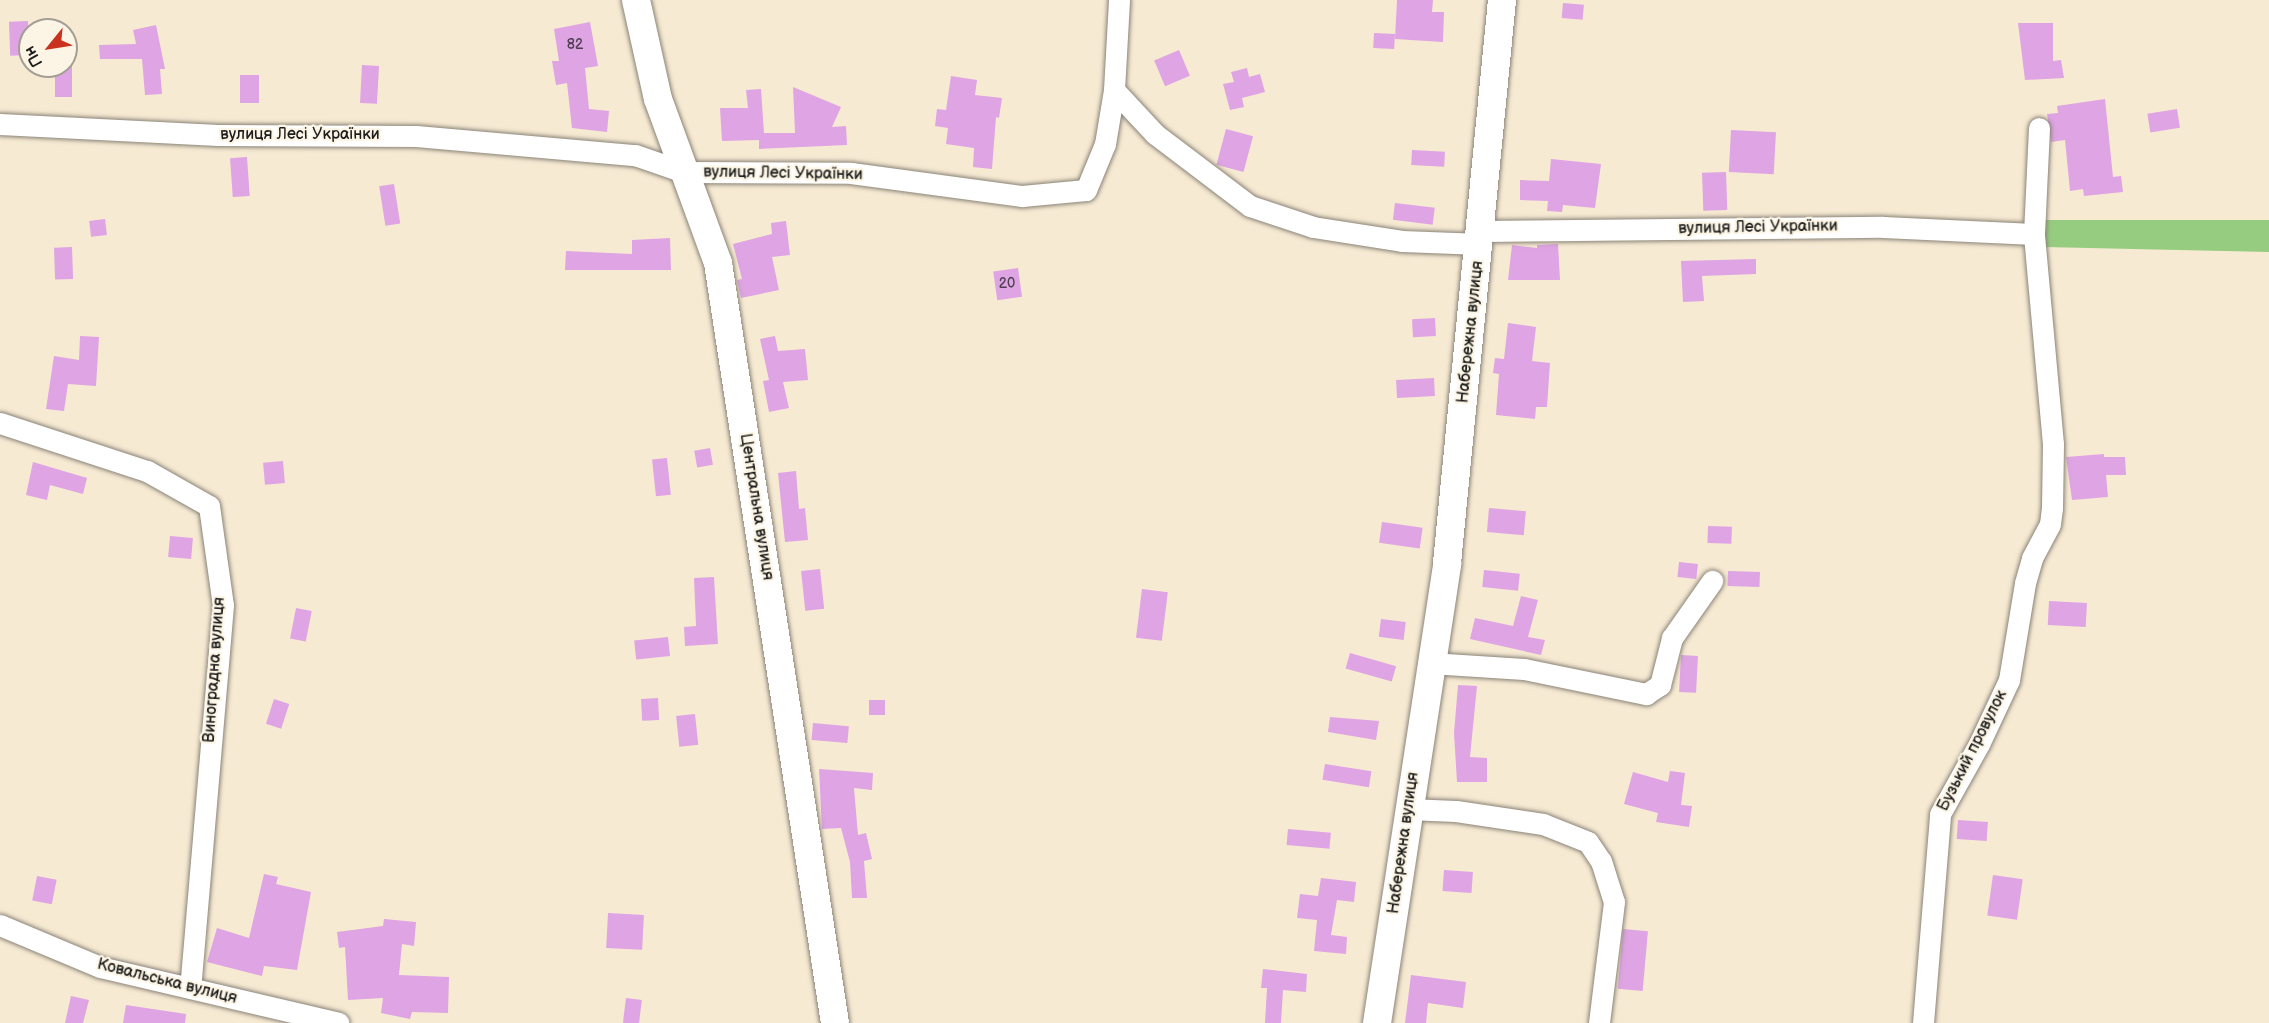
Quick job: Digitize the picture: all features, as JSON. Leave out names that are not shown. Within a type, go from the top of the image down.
[{"type":"street","name":"Центральна вулиця","points":[[636,0],[658,99],[718,263],[836,1023]]},
{"type":"street","points":[[1114,90],[1119,0]]},
{"type":"street","name":"Набережна вулиця","points":[[1377,1023],[1447,563],[1481,237],[1502,0]]},
{"type":"street","name":"вулиця Лесі Українки","points":[[0,124],[218,135],[416,136],[635,155],[684,172],[851,173],[1022,196],[1086,190],[1105,144],[1114,90]]},
{"type":"street","name":"вулиця Лесі Українки","points":[[1114,90],[1155,134],[1250,206],[1313,227],[1402,241],[1883,227],[2034,234]]},
{"type":"street","name":"Бузький провулок","points":[[1923,1023],[1940,814],[1979,744],[2009,680],[2025,583],[2032,558],[2050,524],[2053,444],[2034,234],[2039,128]]},
{"type":"street","name":"Виноградна вулиця","points":[[0,423],[147,471],[209,506],[223,605],[190,988]]},
{"type":"street","points":[[1430,663],[1524,669],[1646,694],[1660,685],[1672,638],[1712,581]]},
{"type":"street","points":[[1408,809],[1455,811],[1543,824],[1588,842],[1601,861],[1614,902],[1599,1023]]},
{"type":"street","name":"Ковальська вулиця","points":[[0,925],[100,967],[339,1023]]},
{"type":"green space","points":[[2044,220],[2269,220],[2269,252],[2044,247]]},
{"type":"building","points":[[1397,0],[1433,0],[1432,12],[1444,12],[1443,42],[1395,39]]},
{"type":"building","points":[[1563,3],[1584,5],[1583,20],[1562,18]]},
{"type":"building","points":[[18,21],[18,55],[10,56],[9,22]]},
{"type":"building","points":[[590,22],[598,66],[585,68],[589,109],[609,111],[607,132],[572,128],[567,83],[556,85],[552,61],[559,61],[554,29]]},
{"type":"building","points":[[2018,23],[2053,23],[2053,61],[2061,60],[2064,78],[2025,80]]},
{"type":"building","points":[[156,25],[165,69],[160,69],[162,94],[145,95],[142,59],[100,59],[99,45],[136,44],[133,30]]},
{"type":"building","points":[[1374,33],[1395,34],[1394,49],[1373,48]]},
{"type":"building","points":[[1179,50],[1190,76],[1165,86],[1154,61]]},
{"type":"building","points":[[362,65],[379,66],[377,104],[360,103]]},
{"type":"building","points":[[1247,68],[1249,77],[1260,74],[1265,92],[1242,98],[1244,107],[1230,110],[1223,84],[1234,82],[1231,72]]},
{"type":"building","points":[[240,75],[259,75],[259,103],[240,103]]},
{"type":"building","points":[[951,76],[977,80],[975,95],[1002,98],[999,118],[996,117],[992,169],[973,167],[974,148],[946,144],[948,128],[935,126],[937,109],[946,110]]},
{"type":"building","points":[[55,78],[72,78],[72,97],[55,97]]},
{"type":"building","points":[[793,87],[841,107],[832,127],[846,126],[847,145],[759,149],[759,140],[722,141],[720,108],[748,108],[746,90],[761,89],[764,133],[795,133]]},
{"type":"building","points":[[2105,99],[2113,177],[2121,176],[2123,192],[2084,196],[2083,189],[2070,191],[2065,140],[2051,142],[2047,114],[2058,113],[2057,106]]},
{"type":"building","points":[[2177,109],[2180,128],[2150,132],[2147,114]]},
{"type":"building","points":[[1226,129],[1253,136],[1243,172],[1216,165]]},
{"type":"building","points":[[1731,130],[1776,132],[1774,174],[1729,172]]},
{"type":"building","points":[[1412,150],[1445,152],[1444,167],[1411,165]]},
{"type":"building","points":[[247,157],[250,196],[233,197],[230,158]]},
{"type":"building","points":[[1551,159],[1601,164],[1595,208],[1563,205],[1562,212],[1547,211],[1548,201],[1520,200],[1520,180],[1549,181]]},
{"type":"building","points":[[1726,172],[1727,210],[1703,211],[1702,173]]},
{"type":"building","points":[[394,184],[400,224],[385,226],[379,186]]},
{"type":"building","points":[[1395,203],[1435,208],[1433,225],[1393,220]]},
{"type":"building","points":[[105,219],[107,235],[91,237],[89,221]]},
{"type":"building","points":[[786,221],[790,255],[772,257],[779,290],[741,298],[737,280],[742,279],[733,244],[772,234],[771,223]]},
{"type":"building","points":[[670,238],[671,270],[565,270],[566,251],[632,254],[632,240]]},
{"type":"building","points":[[1558,244],[1560,280],[1508,280],[1512,245],[1537,248],[1537,245]]},
{"type":"building","points":[[72,247],[73,279],[55,280],[54,248]]},
{"type":"building","points":[[1756,259],[1756,274],[1702,276],[1704,301],[1683,302],[1681,261]]},
{"type":"building","points":[[1018,268],[1022,297],[997,300],[993,271]]},
{"type":"building","points":[[1435,318],[1436,336],[1413,337],[1412,319]]},
{"type":"building","points":[[1508,323],[1536,327],[1532,361],[1550,363],[1547,407],[1536,407],[1535,419],[1496,415],[1499,374],[1493,373],[1495,358],[1504,359]]},
{"type":"building","points":[[80,336],[99,337],[96,386],[68,384],[64,411],[46,409],[54,356],[79,360]]},
{"type":"building","points":[[775,336],[778,351],[805,349],[808,380],[783,382],[789,408],[769,412],[763,381],[769,380],[760,339]]},
{"type":"building","points":[[1434,378],[1435,396],[1397,398],[1396,380]]},
{"type":"building","points":[[710,448],[713,465],[697,468],[694,451]]},
{"type":"building","points":[[2104,454],[2104,457],[2125,457],[2126,475],[2106,475],[2108,497],[2072,500],[2066,457]]},
{"type":"building","points":[[667,458],[671,495],[656,496],[652,460]]},
{"type":"building","points":[[283,461],[285,483],[265,485],[263,463]]},
{"type":"building","points":[[33,462],[87,478],[83,494],[50,485],[47,500],[26,495]]},
{"type":"building","points":[[796,471],[799,509],[805,508],[808,540],[785,542],[778,473]]},
{"type":"building","points":[[1489,508],[1526,511],[1524,535],[1487,532]]},
{"type":"building","points":[[1382,522],[1423,528],[1420,549],[1379,543]]},
{"type":"building","points":[[1708,526],[1732,527],[1731,544],[1707,543]]},
{"type":"building","points":[[170,536],[193,538],[191,559],[168,557]]},
{"type":"building","points":[[1679,562],[1698,564],[1696,579],[1677,577]]},
{"type":"building","points":[[820,569],[824,609],[805,611],[801,571]]},
{"type":"building","points":[[1484,570],[1520,574],[1518,591],[1482,587]]},
{"type":"building","points":[[1728,571],[1760,572],[1759,587],[1727,586]]},
{"type":"building","points":[[714,577],[718,644],[685,646],[684,627],[696,626],[694,578]]},
{"type":"building","points":[[1142,589],[1168,592],[1162,641],[1136,638]]},
{"type":"building","points":[[1521,596],[1538,600],[1528,637],[1545,640],[1541,655],[1470,639],[1475,618],[1513,626]]},
{"type":"building","points":[[2049,601],[2087,603],[2086,627],[2048,625]]},
{"type":"building","points":[[296,608],[312,611],[306,641],[290,638]]},
{"type":"building","points":[[1381,619],[1406,622],[1404,640],[1379,637]]},
{"type":"building","points":[[668,637],[670,656],[636,659],[634,641]]},
{"type":"building","points":[[1350,653],[1396,666],[1392,682],[1346,668]]},
{"type":"building","points":[[1681,655],[1698,656],[1696,693],[1679,692]]},
{"type":"building","points":[[1458,685],[1477,686],[1470,757],[1487,758],[1487,782],[1457,782],[1454,733]]},
{"type":"building","points":[[658,698],[659,720],[642,721],[641,699]]},
{"type":"building","points":[[274,699],[289,704],[281,729],[266,724]]},
{"type":"building","points":[[869,700],[885,700],[885,715],[869,715]]},
{"type":"building","points":[[695,714],[698,745],[679,747],[676,716]]},
{"type":"building","points":[[1330,717],[1379,721],[1376,740],[1328,732]]},
{"type":"building","points":[[813,723],[849,726],[847,743],[812,740]]},
{"type":"building","points":[[1325,764],[1371,771],[1369,787],[1322,780]]},
{"type":"building","points":[[819,769],[873,773],[872,790],[854,788],[858,835],[866,833],[872,859],[864,861],[867,898],[852,898],[850,862],[841,828],[822,829]]},
{"type":"building","points":[[1670,771],[1685,773],[1681,805],[1692,806],[1689,827],[1656,822],[1658,813],[1624,804],[1633,772],[1668,782]]},
{"type":"building","points":[[1958,820],[1988,822],[1987,841],[1957,839]]},
{"type":"building","points":[[1288,829],[1331,833],[1329,849],[1287,845]]},
{"type":"building","points":[[1444,870],[1473,872],[1471,893],[1443,891]]},
{"type":"building","points":[[264,874],[278,877],[276,884],[311,892],[297,970],[264,966],[262,976],[207,962],[217,928],[249,938]]},
{"type":"building","points":[[1993,875],[2023,879],[2017,920],[1987,916]]},
{"type":"building","points":[[37,876],[57,880],[52,904],[32,901]]},
{"type":"building","points":[[1321,878],[1356,882],[1354,902],[1337,900],[1331,935],[1347,937],[1346,954],[1314,951],[1317,920],[1297,918],[1300,894],[1318,896]]},
{"type":"building","points":[[608,913],[644,915],[642,950],[606,948]]},
{"type":"building","points":[[384,919],[416,922],[414,946],[402,944],[399,975],[449,977],[448,1013],[412,1012],[410,1019],[381,1013],[383,998],[348,1000],[345,947],[339,948],[337,932],[383,926]]},
{"type":"building","points":[[1623,929],[1648,931],[1643,991],[1618,989]]},
{"type":"building","points":[[1263,969],[1307,974],[1306,992],[1283,990],[1281,1023],[1265,1023],[1267,988],[1261,988]]},
{"type":"building","points":[[1411,975],[1466,982],[1463,1008],[1428,1003],[1426,1023],[1405,1023]]},
{"type":"building","points":[[71,996],[89,1000],[83,1023],[65,1023]]},
{"type":"building","points":[[626,998],[642,1000],[639,1023],[623,1023]]},
{"type":"building","points":[[126,1005],[186,1014],[185,1023],[123,1023]]}]
